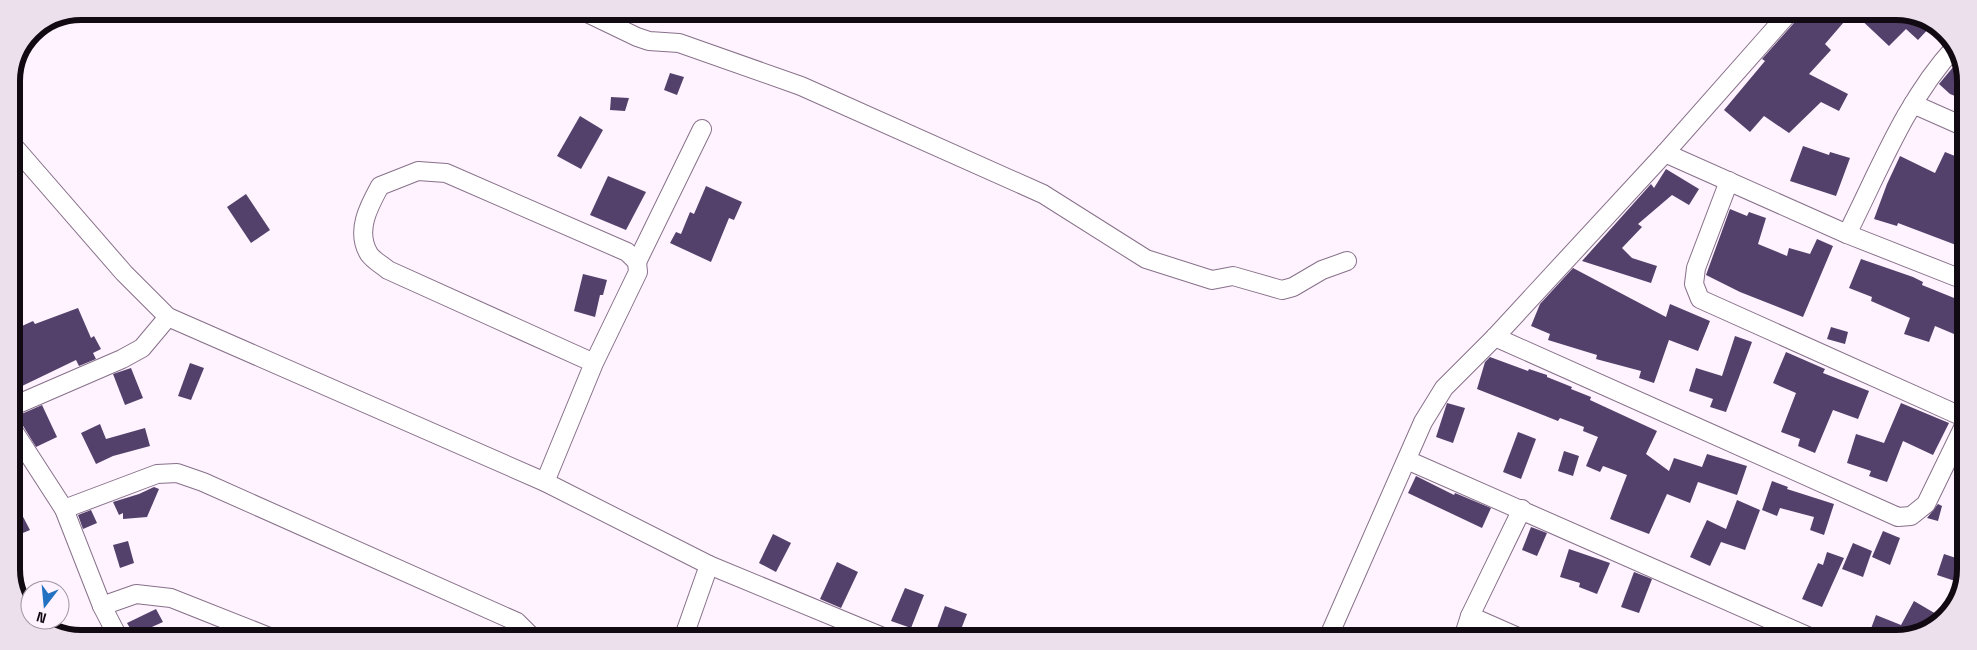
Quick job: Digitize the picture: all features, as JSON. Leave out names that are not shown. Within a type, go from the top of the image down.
[{"type":"street","points":[[602,20],[637,37],[649,41],[679,43],[810,90],[1044,194],[1146,259],[1212,280],[1222,280],[1234,276],[1282,290],[1347,260]]},
{"type":"street","points":[[1332,630],[1423,422],[1444,388],[1495,337],[1665,153],[1783,20]]},
{"type":"street","points":[[1847,234],[1912,104],[1940,63],[1950,53]]},
{"type":"street","points":[[1912,104],[1957,124]]},
{"type":"street","points":[[545,482],[594,363],[638,272],[637,262],[702,129]]},
{"type":"street","points":[[20,153],[124,273],[168,317],[545,482],[709,566],[866,630]]},
{"type":"street","points":[[1665,153],[1847,234],[1957,277]]},
{"type":"street","points":[[594,363],[388,270],[369,254],[364,235],[364,215],[380,186],[418,171],[446,173],[627,252],[637,262]]},
{"type":"street","points":[[1729,181],[1696,268],[1694,284],[1700,298],[1957,414]]},
{"type":"street","points":[[20,403],[122,359],[142,348],[168,317]]},
{"type":"street","points":[[1495,337],[1898,517],[1911,516],[1926,504],[1957,440]]},
{"type":"street","points":[[20,440],[64,509],[102,606],[114,630]]},
{"type":"street","points":[[1407,460],[1794,630]]},
{"type":"street","points":[[64,509],[157,474],[177,473],[203,482],[517,622],[525,630]]},
{"type":"street","points":[[1466,630],[1470,616],[1522,509]]},
{"type":"street","points":[[686,630],[709,566]]},
{"type":"street","points":[[102,606],[136,594],[171,598],[252,630]]},
{"type":"street","points":[[1470,616],[1502,630]]},
{"type":"building","points":[[1797,20],[1846,20],[1825,44],[1831,50],[1809,74],[1848,94],[1839,111],[1821,102],[1789,133],[1764,116],[1750,132],[1724,110],[1765,61],[1762,59]]},
{"type":"building","points":[[1861,20],[1912,22],[1928,29],[1918,40],[1906,29],[1889,46]]},
{"type":"building","points":[[1954,66],[1957,77],[1957,97],[1950,94],[1939,84]]},
{"type":"building","points":[[670,73],[684,77],[677,95],[664,90]]},
{"type":"building","points":[[611,97],[629,98],[625,111],[610,110]]},
{"type":"building","points":[[580,116],[603,130],[581,169],[557,156]]},
{"type":"building","points":[[1803,146],[1829,155],[1830,152],[1850,158],[1836,196],[1790,181]]},
{"type":"building","points":[[1945,152],[1957,157],[1957,245],[1898,223],[1897,226],[1874,219],[1900,156],[1935,173]]},
{"type":"building","points":[[1666,169],[1699,189],[1689,205],[1672,195],[1638,224],[1642,227],[1622,248],[1632,258],[1657,266],[1651,283],[1582,261],[1651,184],[1654,188]]},
{"type":"building","points":[[608,176],[646,192],[626,230],[590,215]]},
{"type":"building","points":[[706,186],[742,202],[734,220],[729,218],[711,262],[670,243],[676,232],[681,234],[690,212],[694,214]]},
{"type":"building","points":[[246,194],[270,230],[251,243],[227,207]]},
{"type":"building","points":[[1730,209],[1747,216],[1749,212],[1766,218],[1758,244],[1787,256],[1789,248],[1810,254],[1817,239],[1833,246],[1803,317],[1740,292],[1706,275]]},
{"type":"building","points":[[1861,259],[1913,277],[1923,282],[1922,285],[1957,299],[1957,327],[1954,334],[1935,326],[1929,342],[1904,334],[1910,318],[1871,301],[1872,297],[1849,288]]},
{"type":"building","points":[[1573,268],[1666,317],[1670,304],[1710,321],[1698,351],[1669,340],[1654,383],[1639,378],[1641,371],[1596,359],[1597,355],[1548,340],[1550,334],[1531,326],[1540,304]]},
{"type":"building","points":[[583,274],[607,280],[603,295],[600,295],[595,317],[574,311]]},
{"type":"building","points":[[78,308],[91,338],[94,336],[101,349],[93,353],[96,359],[79,366],[76,360],[20,387],[20,327],[33,321],[35,324]]},
{"type":"building","points":[[1831,327],[1848,332],[1845,344],[1827,339]]},
{"type":"building","points":[[1735,336],[1752,342],[1726,412],[1710,407],[1713,399],[1689,391],[1696,368],[1722,376]]},
{"type":"building","points":[[1786,352],[1825,369],[1823,373],[1869,391],[1858,419],[1833,410],[1815,453],[1798,446],[1800,439],[1781,432],[1796,393],[1773,383]]},
{"type":"building","points":[[1490,357],[1528,371],[1529,369],[1547,375],[1547,377],[1572,387],[1571,389],[1591,397],[1590,400],[1657,431],[1646,454],[1669,471],[1674,458],[1702,467],[1707,454],[1747,466],[1737,495],[1698,482],[1690,503],[1667,494],[1649,534],[1610,519],[1627,475],[1603,466],[1600,472],[1586,466],[1598,437],[1583,431],[1584,427],[1560,418],[1558,421],[1477,389],[1485,362]]},
{"type":"building","points":[[190,363],[204,368],[191,400],[178,396]]},
{"type":"building","points":[[131,368],[143,398],[125,405],[113,374]]},
{"type":"building","points":[[1447,403],[1465,408],[1453,443],[1436,437]]},
{"type":"building","points":[[1901,403],[1949,423],[1933,455],[1903,441],[1887,482],[1869,476],[1871,471],[1847,463],[1856,434],[1884,443]]},
{"type":"building","points":[[42,405],[57,437],[36,447],[20,421],[20,415]]},
{"type":"building","points":[[100,424],[106,439],[145,428],[150,446],[113,456],[96,464],[81,433]]},
{"type":"building","points":[[1518,432],[1536,439],[1521,479],[1503,472]]},
{"type":"building","points":[[1564,451],[1579,456],[1573,476],[1558,471]]},
{"type":"building","points":[[1416,476],[1454,495],[1455,493],[1491,508],[1482,528],[1408,493]]},
{"type":"building","points":[[1772,481],[1788,487],[1787,489],[1834,504],[1824,535],[1810,530],[1814,517],[1780,508],[1777,516],[1762,510]]},
{"type":"building","points":[[154,487],[159,489],[147,517],[123,519],[123,513],[119,515],[113,502]]},
{"type":"building","points":[[1737,500],[1760,510],[1745,550],[1721,542],[1710,566],[1690,557],[1707,520],[1726,529]]},
{"type":"building","points":[[1938,504],[1942,506],[1938,521],[1927,518]]},
{"type":"building","points":[[91,510],[97,523],[83,529],[78,515]]},
{"type":"building","points":[[20,511],[30,530],[20,534]]},
{"type":"building","points":[[1531,527],[1547,533],[1537,556],[1522,550]]},
{"type":"building","points":[[1883,531],[1900,538],[1890,565],[1872,557]]},
{"type":"building","points":[[773,534],[791,543],[776,572],[759,563]]},
{"type":"building","points":[[128,541],[134,563],[120,568],[113,545]]},
{"type":"building","points":[[1853,543],[1872,551],[1863,577],[1842,569]]},
{"type":"building","points":[[1569,549],[1610,563],[1597,594],[1579,587],[1580,583],[1560,577]]},
{"type":"building","points":[[1827,552],[1844,558],[1822,607],[1802,599],[1818,563],[1823,565]]},
{"type":"building","points":[[1944,554],[1957,558],[1955,581],[1937,575]]},
{"type":"building","points":[[837,562],[858,572],[841,608],[820,599]]},
{"type":"building","points":[[1634,572],[1652,579],[1639,613],[1621,607]]},
{"type":"building","points":[[905,588],[924,595],[911,628],[891,621]]},
{"type":"building","points":[[1914,601],[1936,614],[1923,624],[1908,629],[1870,630],[1876,615],[1901,625]]},
{"type":"building","points":[[945,606],[967,614],[961,630],[936,630]]},
{"type":"building","points":[[156,609],[163,622],[145,630],[131,630],[127,623]]}]
